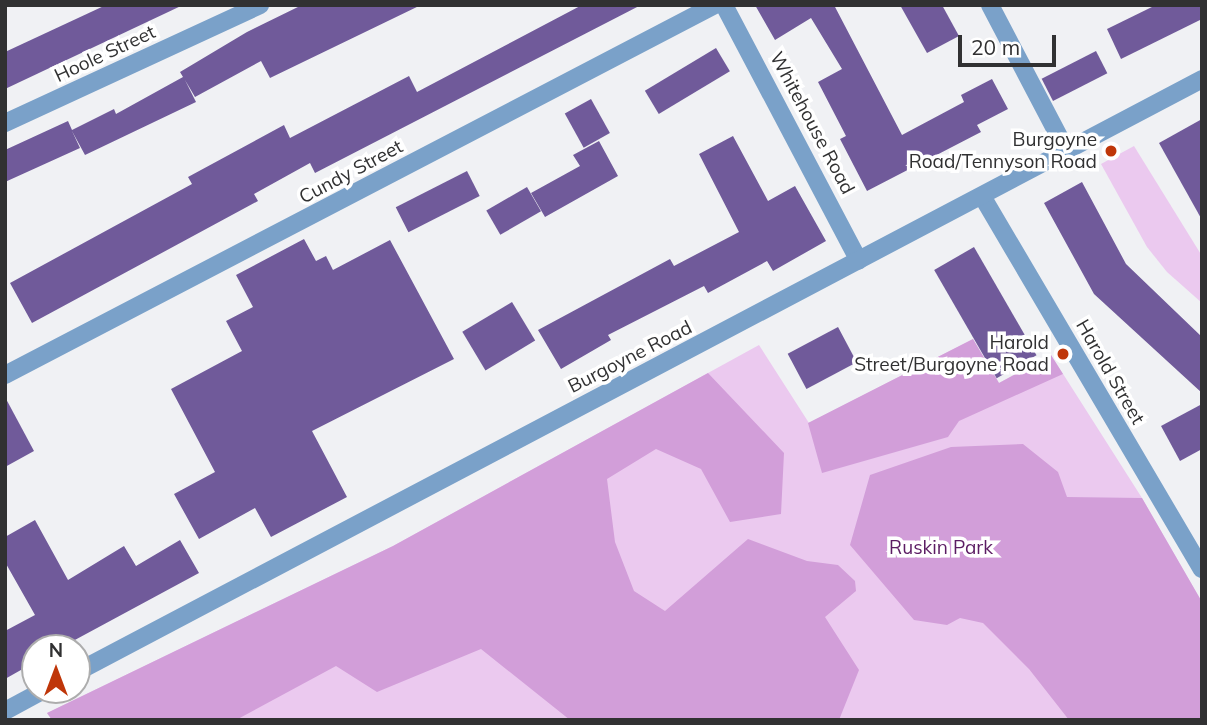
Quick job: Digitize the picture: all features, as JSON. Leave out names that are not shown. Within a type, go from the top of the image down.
[{"type":"street","name":"Hoole Street","points":[[5,123],[260,5]]},
{"type":"street","name":"Cundy Street","points":[[5,375],[715,5]]},
{"type":"street","name":"Whitehouse Road","points":[[724,5],[770,84],[859,261]]},
{"type":"street","points":[[990,5],[1066,150]]},
{"type":"street","name":"Burgoyne Road","points":[[91,665],[1202,79]]},
{"type":"street","name":"Harold Street","points":[[982,196],[1199,558]]},
{"type":"street","points":[[5,710],[21,702]]},
{"type":"green space","points":[[1134,146],[1202,256],[1202,303],[1167,272],[1147,247],[1101,164]]},
{"type":"green space","name":"Ruskin Park","points":[[973,339],[999,383],[1051,355],[1142,498],[1202,602],[1202,720],[52,720],[47,713],[66,704],[91,704],[91,692],[393,546],[759,345],[809,423]]},
{"type":"green space","points":[[973,339],[999,383],[1051,355],[1063,374],[959,421],[948,437],[822,473],[808,423]]},
{"type":"green space","points":[[708,373],[784,453],[781,514],[730,522],[701,469],[656,449],[607,479],[615,542],[634,591],[665,611],[748,539],[807,561],[838,565],[855,581],[856,591],[825,617],[859,670],[839,720],[570,720],[481,649],[377,692],[336,666],[236,720],[52,720],[47,713],[66,704],[91,704],[91,692],[393,546]]},
{"type":"green space","points":[[1023,444],[1058,472],[1067,497],[1142,498],[1202,602],[1202,720],[1069,720],[1029,669],[983,623],[960,618],[947,625],[914,620],[850,545],[870,475],[951,447]]},
{"type":"building","points":[[106,5],[183,5],[5,89],[5,52]]},
{"type":"building","points":[[302,5],[421,5],[270,78],[261,61],[195,97],[185,80],[196,102],[85,155],[72,131],[80,148],[5,182],[5,150],[68,121],[72,130],[114,109],[116,114],[183,77],[180,72],[247,32]]},
{"type":"building","points":[[582,5],[641,5],[315,173],[310,163],[254,194],[258,201],[32,323],[10,283],[192,184],[188,177],[284,125],[290,138],[409,76],[417,92]]},
{"type":"building","points":[[755,5],[834,5],[902,135],[964,102],[961,95],[992,79],[1008,109],[977,125],[981,132],[867,191],[840,139],[846,136],[818,82],[842,69],[811,18],[775,40]]},
{"type":"building","points":[[900,5],[942,5],[959,36],[927,53]]},
{"type":"building","points":[[1156,5],[1202,5],[1202,19],[1121,59],[1107,29]]},
{"type":"building","points":[[716,48],[730,71],[659,114],[645,91]]},
{"type":"building","points":[[1096,51],[1107,73],[1053,101],[1042,79]]},
{"type":"building","points":[[591,99],[610,133],[584,148],[565,114]]},
{"type":"building","points":[[1202,119],[1202,220],[1159,143]]},
{"type":"building","points":[[733,136],[768,201],[795,186],[826,241],[773,271],[767,261],[708,293],[704,286],[608,335],[611,340],[561,369],[538,330],[670,259],[674,266],[739,232],[699,154]]},
{"type":"building","points":[[599,141],[618,176],[545,217],[531,193],[580,166],[573,155]]},
{"type":"building","points":[[467,171],[480,196],[408,232],[396,207]]},
{"type":"building","points":[[1082,182],[1126,264],[1202,337],[1202,393],[1094,294],[1044,203]]},
{"type":"building","points":[[527,187],[541,211],[500,235],[486,211]]},
{"type":"building","points":[[304,239],[316,261],[326,256],[333,270],[390,240],[454,359],[312,431],[347,497],[271,537],[255,508],[199,539],[174,494],[215,472],[171,389],[242,351],[226,321],[253,307],[236,275]]},
{"type":"building","points":[[974,247],[1036,355],[997,378],[934,270]]},
{"type":"building","points":[[512,302],[535,341],[485,370],[462,332]]},
{"type":"building","points":[[838,327],[857,362],[806,389],[788,354]]},
{"type":"building","points":[[5,397],[34,451],[5,467]]},
{"type":"building","points":[[1202,404],[1202,449],[1180,461],[1161,426]]},
{"type":"building","points":[[35,520],[68,580],[124,546],[136,566],[180,540],[199,573],[86,634],[21,634],[21,670],[5,679],[5,631],[35,615],[5,562],[5,537]]},
{"type":"place","name":"Burgoyne Road/Tennyson Road","points":[[1111,151]]},
{"type":"place","name":"Harold Street/Burgoyne Road","points":[[1063,354]]}]
